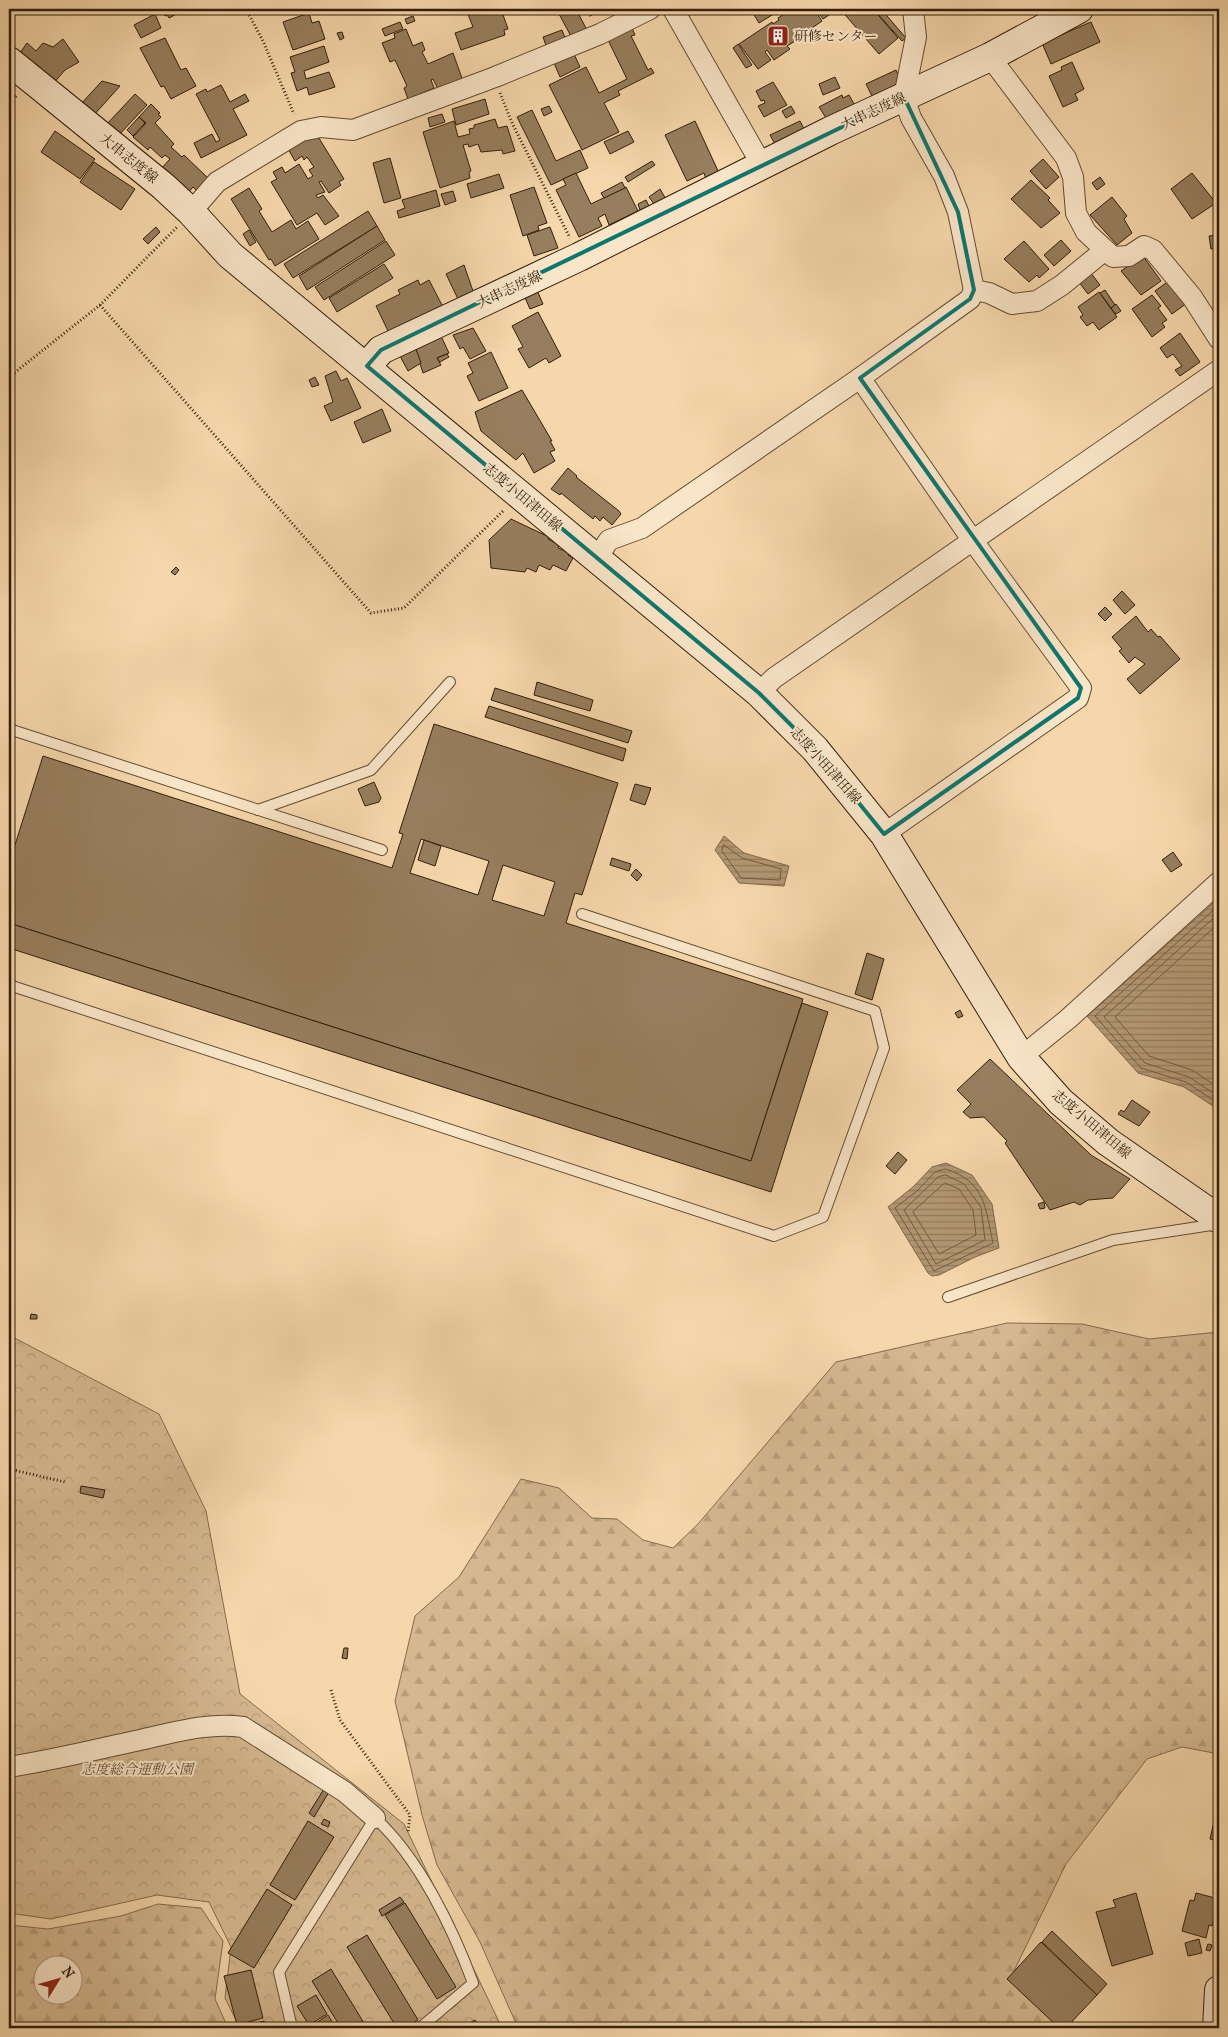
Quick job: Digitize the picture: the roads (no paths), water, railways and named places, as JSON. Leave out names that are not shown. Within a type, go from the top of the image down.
[{"type":"main road","name":"大串志度線","points":[[9,61],[163,186],[192,212],[230,255],[366,366],[381,350],[579,257],[904,97],[990,57],[1079,9]]},
{"type":"main road","name":"志度小田津田線","points":[[366,366],[759,693],[815,750],[884,834],[1021,1057],[1061,1102],[1108,1142],[1219,1219]]},
{"type":"main road","points":[[1217,2028],[1219,1990]]},
{"type":"street","points":[[192,212],[217,182],[301,131],[321,127],[353,130],[495,77],[600,34],[650,9]]},
{"type":"street","points":[[673,9],[731,107],[763,167]]},
{"type":"street","points":[[597,558],[609,540],[642,528],[860,378],[970,299],[974,290],[958,212],[944,176],[911,118],[904,97],[916,37],[912,9]]},
{"type":"street","points":[[990,57],[1066,158],[1073,177],[1076,213],[1086,232],[1113,257],[1129,256],[1144,246],[1153,250],[1192,297],[1219,339]]},
{"type":"street","points":[[974,290],[989,293],[1012,304],[1037,301],[1062,285],[1105,250]]},
{"type":"street","points":[[759,693],[774,678],[1219,370]]},
{"type":"street","points":[[860,378],[973,541],[1081,688],[1078,698],[884,834]]},
{"type":"street","points":[[1021,1057],[1068,1019],[1219,882]]},
{"type":"street","points":[[9,1767],[38,1763],[175,1732],[224,1724],[243,1727],[346,1792],[375,1818]]},
{"type":"lane","points":[[258,810],[371,770],[450,682]]},
{"type":"lane","points":[[9,729],[382,850]]},
{"type":"lane","points":[[9,985],[774,1236],[823,1217],[884,1048],[875,1011],[582,914]]},
{"type":"lane","points":[[948,1297],[1113,1240],[1219,1224]]},
{"type":"lane","points":[[292,2028],[279,1972],[375,1818],[415,1865],[460,1948],[473,1983],[420,2028]]},
{"type":"water","points":[[724,836],[744,853],[789,866],[784,886],[739,883],[715,850]]},
{"type":"water","points":[[1219,898],[1219,1110],[1184,1087],[1138,1073],[1087,1016]]},
{"type":"water","points":[[946,1163],[972,1175],[992,1204],[999,1248],[975,1257],[939,1275],[932,1276],[928,1273],[888,1207],[913,1187],[932,1167]]},
{"type":"place","name":"研修センター","points":[[778,36]]},
{"type":"park label","name":"志度総合運動公園","points":[[137,1769]]}]
